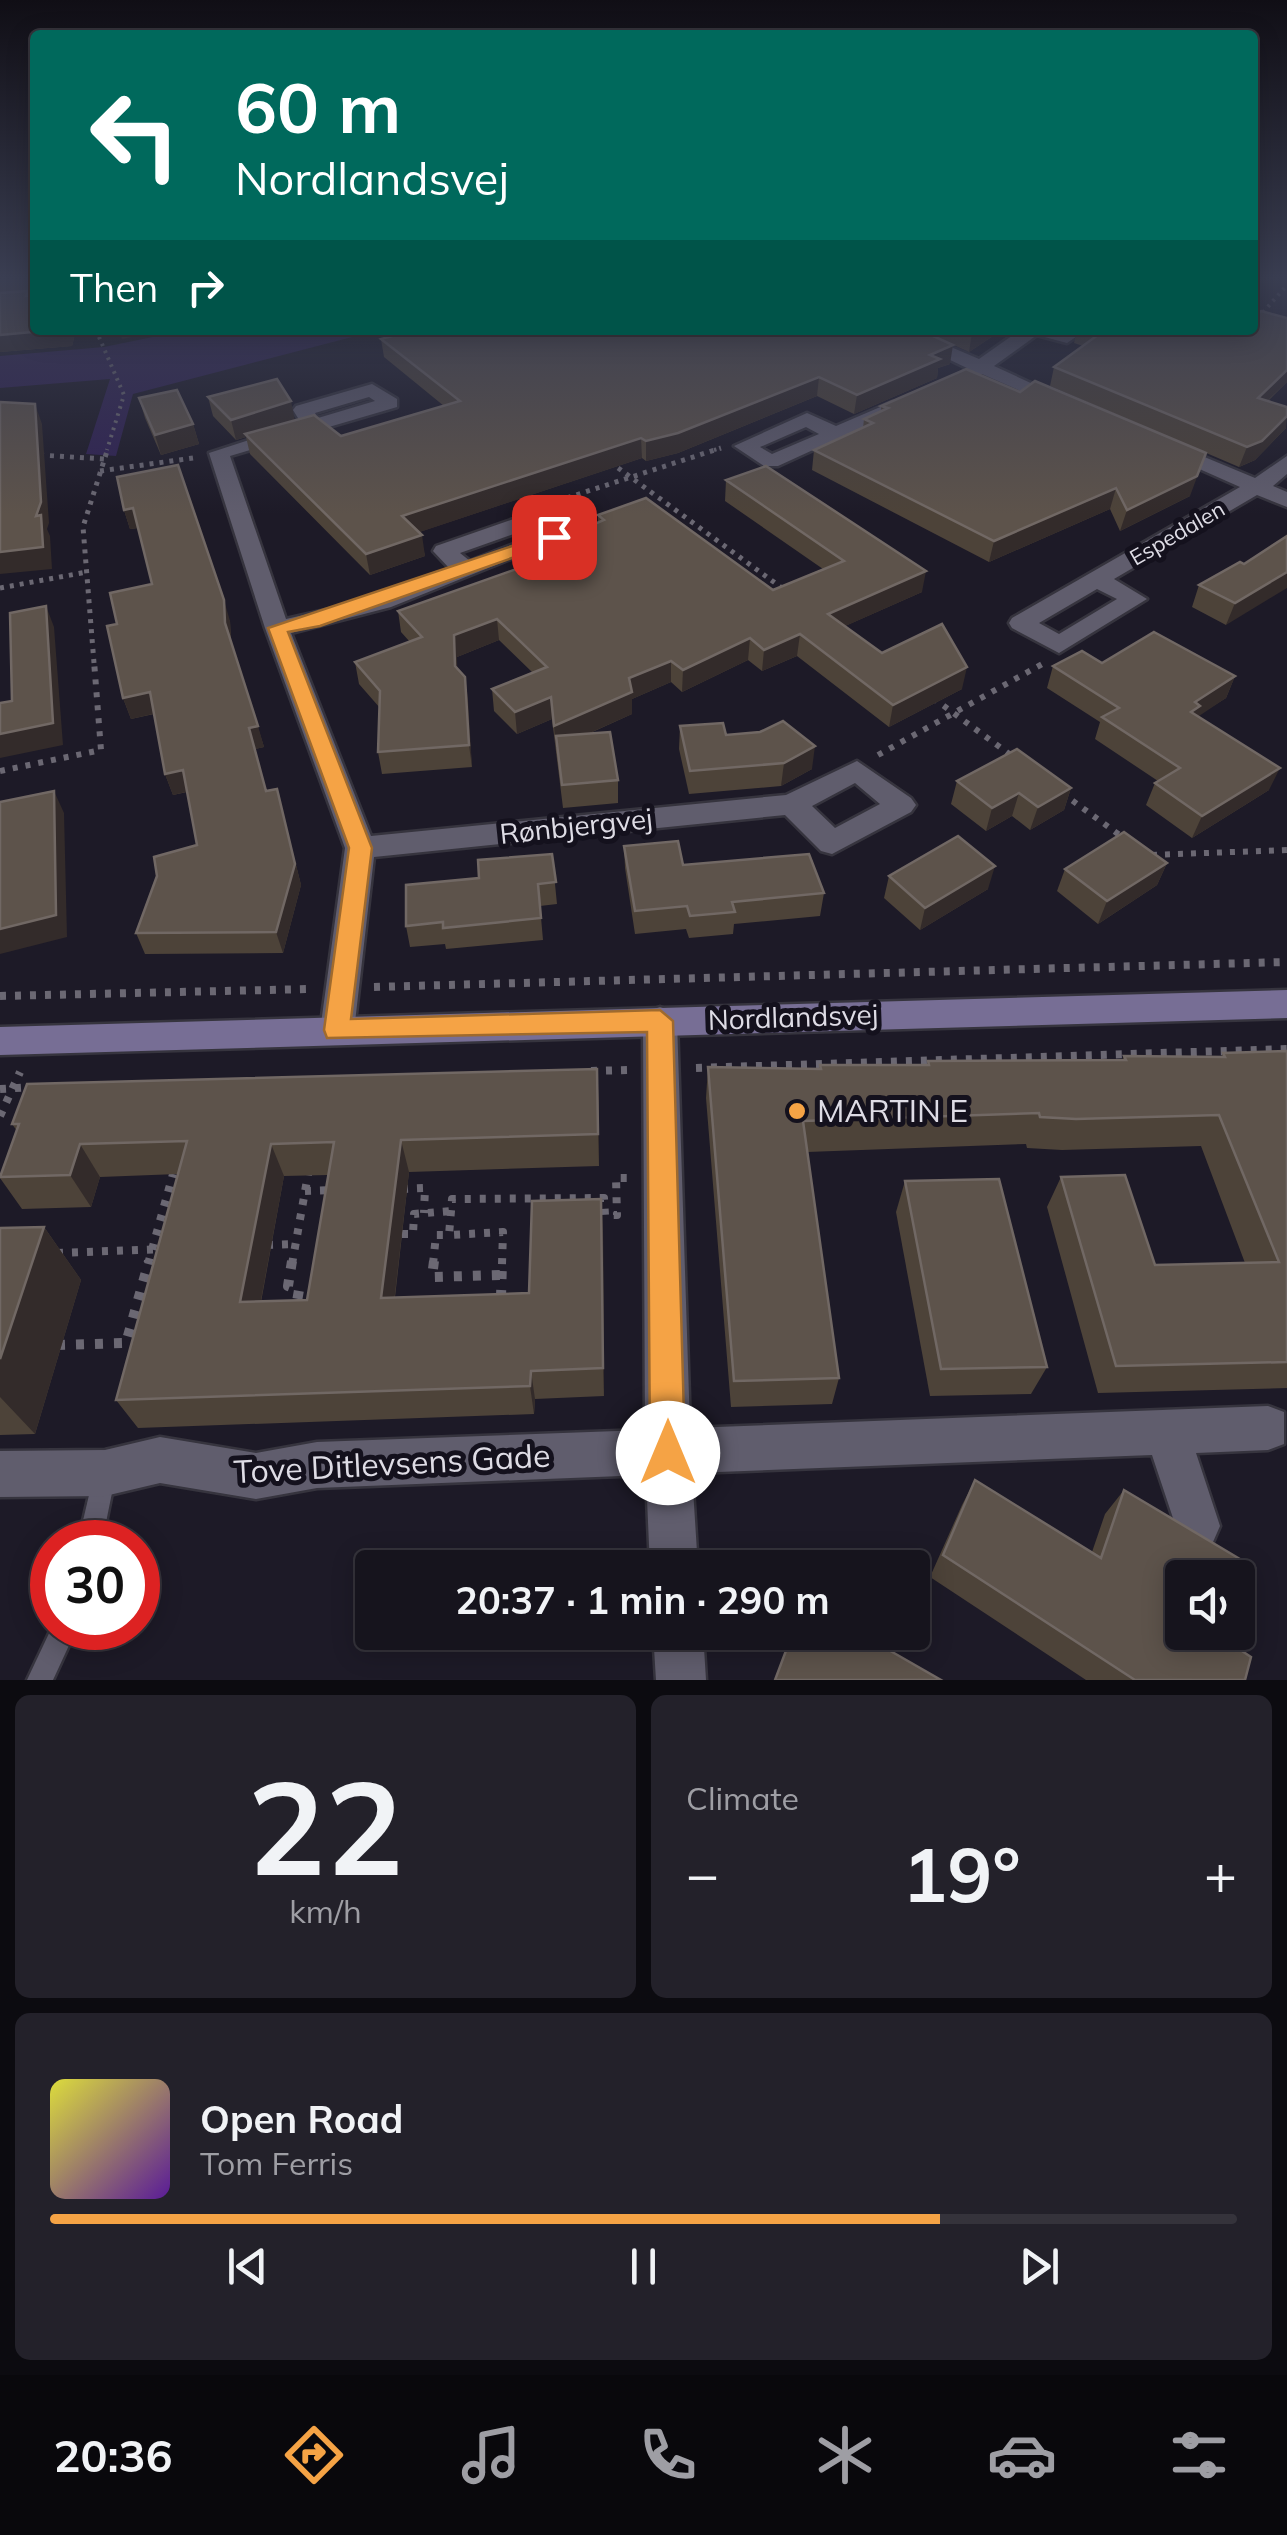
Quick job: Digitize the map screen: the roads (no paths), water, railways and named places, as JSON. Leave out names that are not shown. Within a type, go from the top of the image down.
[{"type":"street","points":[[960,357],[1084,411]]},
{"type":"street","points":[[954,382],[992,357]]},
{"type":"street","points":[[744,446],[807,419],[835,434],[920,397]]},
{"type":"street","points":[[314,424],[219,453],[278,628],[360,848],[337,1030]]},
{"type":"street","name":"Espedalen","points":[[1153,442],[1287,500]]},
{"type":"street","name":"Espedalen","points":[[1096,579],[1135,599],[1059,645],[1021,623],[1096,579],[1257,486],[1287,462]]},
{"type":"street","points":[[278,628],[314,622],[554,537],[531,520]]},
{"type":"street","name":"Rønbjergvej","points":[[360,848],[792,804],[857,770],[901,804],[832,843],[792,804]]},
{"type":"street","name":"Nordlandsvej","points":[[0,1040],[1287,1004]]},
{"type":"street","points":[[660,1021],[673,1550]]},
{"type":"street","name":"Tove Ditlevsens Gade","points":[[0,1474],[105,1472],[150,1460],[268,1476],[316,1465],[1268,1428]]},
{"type":"street","points":[[1167,1432],[1196,1526]]},
{"type":"street","points":[[679,1650],[681,1680]]},
{"type":"lane","points":[[95,1520],[105,1472]]},
{"type":"lane","points":[[40,1680],[54,1650]]},
{"type":"place","name":"MARTIN E","points":[[797,1111]]}]
